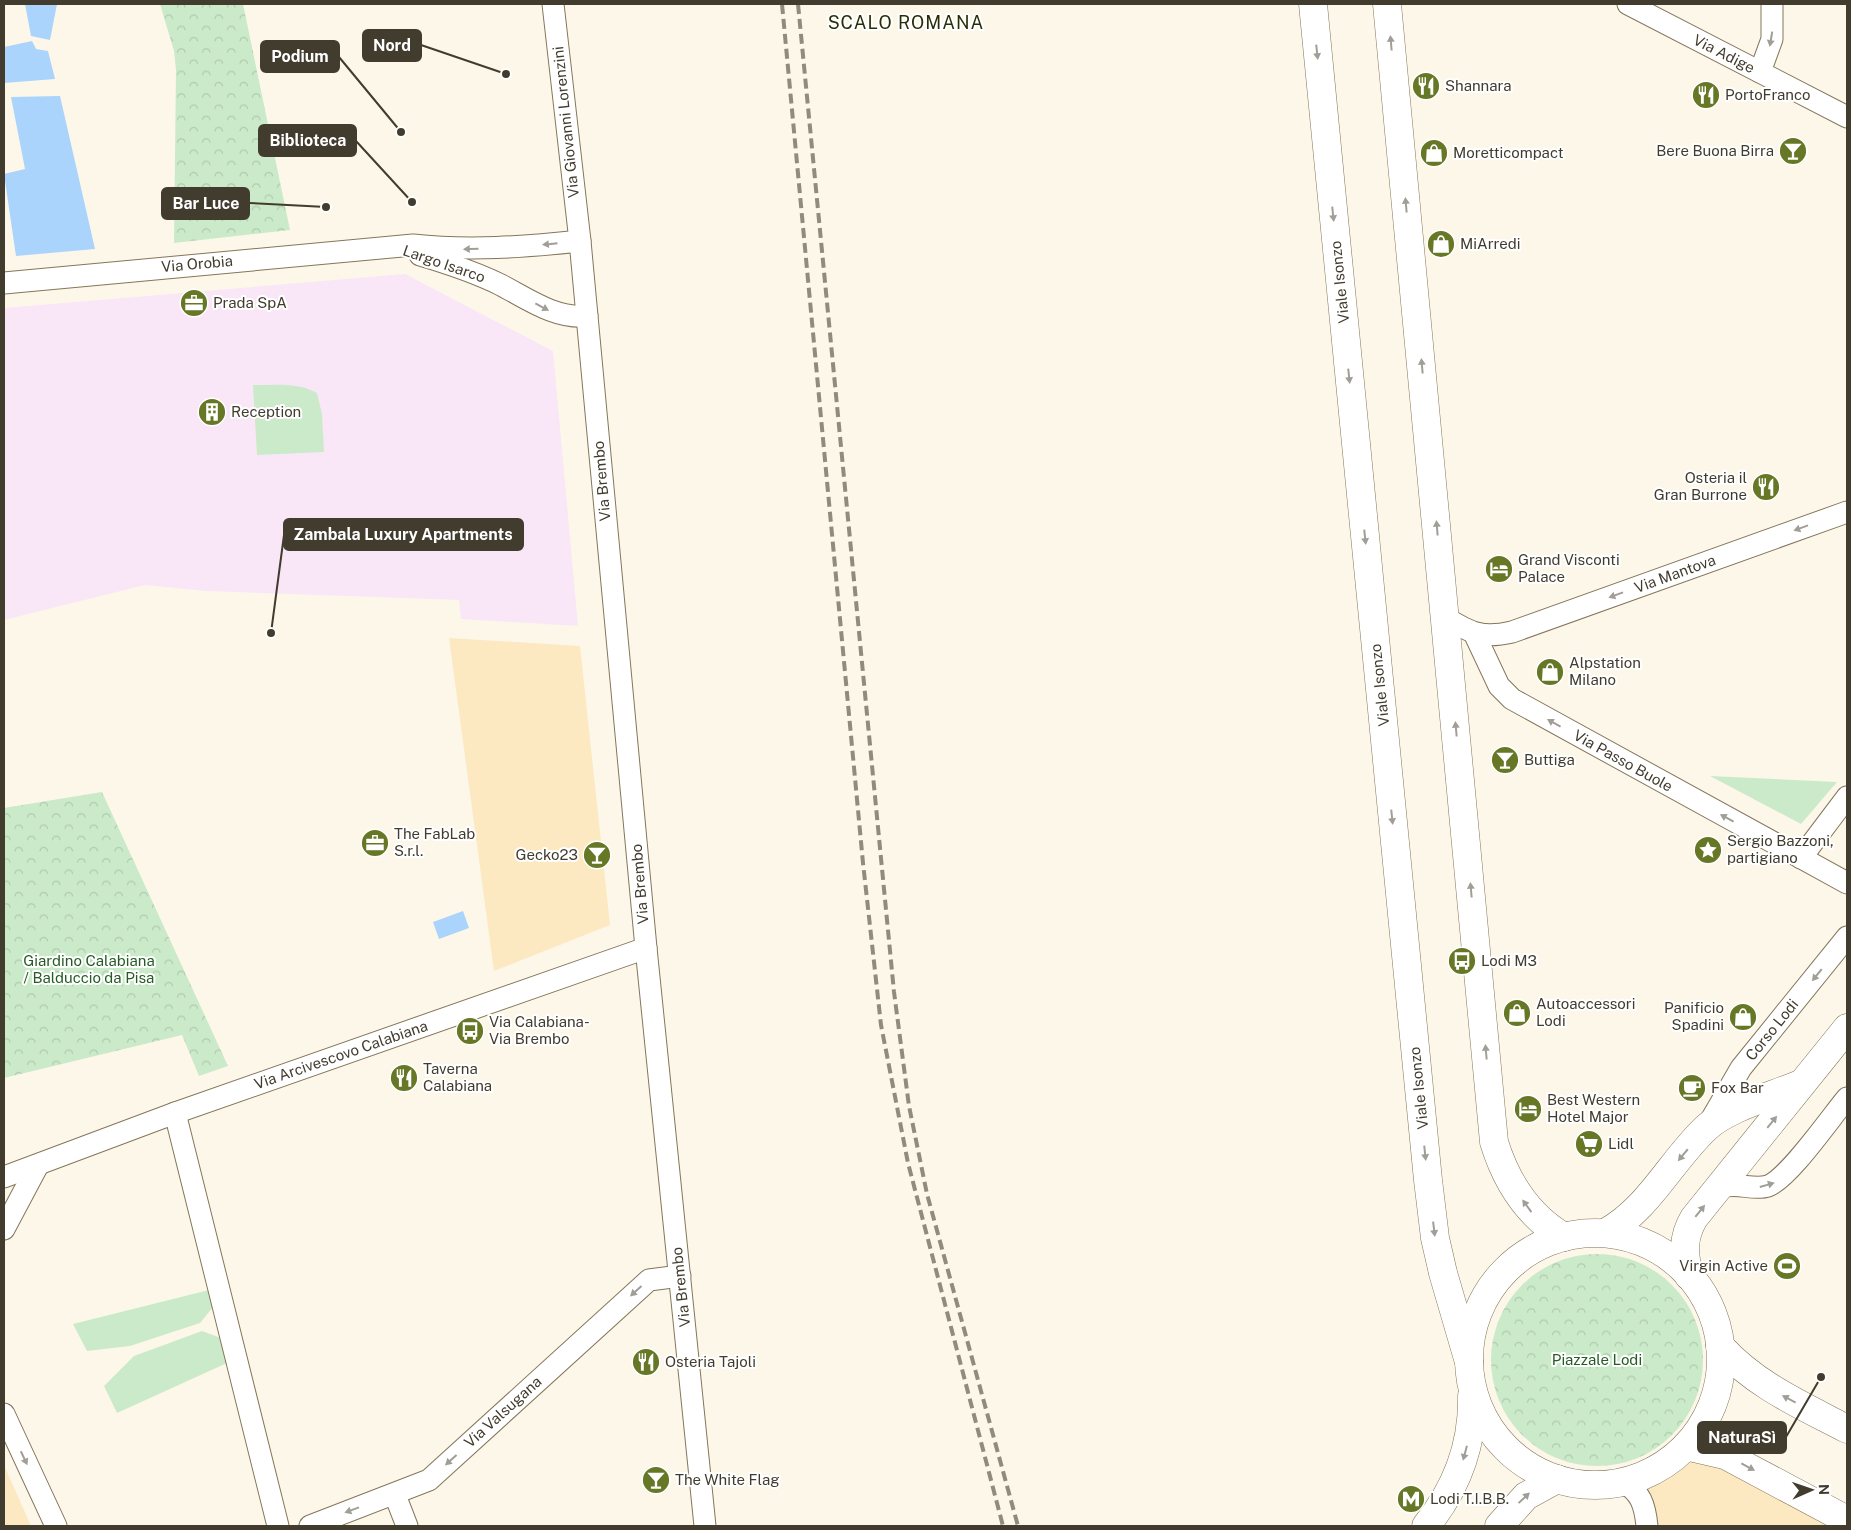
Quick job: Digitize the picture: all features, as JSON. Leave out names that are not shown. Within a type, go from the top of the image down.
[{"type":"main road","name":"Viale Isonzo","points":[[1313,4],[1428,1180],[1439,1255],[1471,1375]]},
{"type":"main road","points":[[1387,4],[1494,1142],[1501,1166],[1523,1200],[1544,1223],[1564,1237]]},
{"type":"main road","name":"Corso Lodi","points":[[1689,1276],[1684,1248],[1687,1233],[1694,1218],[1847,1028]]},
{"type":"main road","name":"Corso Lodi","points":[[1604,1233],[1617,1226],[1643,1203],[1705,1129],[1725,1116],[1803,1083]]},
{"type":"main road","points":[[1426,1526],[1449,1495],[1459,1472],[1470,1430],[1471,1335],[1478,1313],[1495,1282],[1507,1269],[1529,1251],[1564,1237],[1604,1233],[1626,1237],[1651,1246],[1671,1258],[1689,1276],[1710,1309],[1720,1346],[1719,1378],[1706,1417],[1686,1446],[1658,1468],[1622,1482],[1581,1484],[1557,1479],[1528,1466],[1499,1440],[1484,1420],[1471,1375]]},
{"type":"main road","points":[[1720,1346],[1733,1361],[1760,1383],[1847,1429]]},
{"type":"main road","points":[[1686,1446],[1725,1455],[1847,1520]]},
{"type":"main road","points":[[1499,1526],[1526,1496],[1557,1479]]},
{"type":"street","name":"Via Giovanni Lorenzini","points":[[553,4],[580,241]]},
{"type":"street","name":"Via Adige","points":[[1628,4],[1847,117]]},
{"type":"street","points":[[1760,72],[1772,39],[1772,4]]},
{"type":"street","name":"Largo Isarco","points":[[391,247],[413,245],[455,249],[520,247],[580,241]]},
{"type":"street","name":"Via Brembo","points":[[580,241],[646,948],[705,1526]]},
{"type":"street","name":"Largo Isarco","points":[[391,247],[453,265],[500,284],[551,311],[572,318],[587,316]]},
{"type":"street","name":"Via Orobia","points":[[4,283],[391,247]]},
{"type":"street","points":[[500,284],[500,266],[510,253],[520,247]]},
{"type":"street","name":"Via Mantova","points":[[1475,635],[1499,635],[1527,627],[1847,512]]},
{"type":"street","points":[[1446,618],[1475,635]]},
{"type":"street","name":"Via Passo Buole","points":[[1475,635],[1499,686],[1512,699],[1847,883]]},
{"type":"street","points":[[1801,858],[1847,798]]},
{"type":"street","name":"Corso Lodi","points":[[1705,1129],[1741,1068],[1847,937]]},
{"type":"street","name":"Via Arcivescovo Calabiana","points":[[4,1177],[175,1113],[646,948]]},
{"type":"street","points":[[1719,1188],[1729,1185],[1765,1187],[1774,1183],[1788,1170],[1847,1098]]},
{"type":"street","points":[[175,1113],[278,1526]]},
{"type":"street","points":[[4,1228],[38,1165]]},
{"type":"street","name":"Via Valsugana","points":[[310,1526],[395,1495],[429,1480],[649,1280],[680,1276]]},
{"type":"street","points":[[4,1414],[56,1526]]},
{"type":"street","points":[[1622,1482],[1635,1490],[1639,1495],[1643,1503],[1647,1526]]},
{"type":"street","points":[[395,1495],[407,1526]]},
{"type":"shaded area","points":[[405,274],[553,351],[578,626],[461,619],[459,600],[206,591],[145,585],[4,620],[4,308]]},
{"type":"shaded area","points":[[449,638],[580,646],[610,925],[494,971]]},
{"type":"shaded area","points":[[1692,1445],[1845,1526],[1655,1526],[1645,1477],[1663,1469]]},
{"type":"shaded area","points":[[4,1465],[31,1526],[4,1526]]},
{"type":"green space","points":[[160,4],[243,4],[290,230],[174,243],[176,70],[174,51]]},
{"type":"green space","points":[[253,385],[302,387],[317,393],[322,414],[324,452],[257,455]]},
{"type":"green space","points":[[1710,776],[1837,782],[1801,824]]},
{"type":"green space","name":"Giardino Calabiana / Balduccio da Pisa","points":[[102,792],[228,1066],[199,1076],[182,1035],[4,1078],[4,808]]},
{"type":"green space","name":"Piazzale Lodi","points":[[1587,1254],[1607,1254],[1628,1258],[1647,1266],[1672,1285],[1685,1301],[1695,1319],[1701,1339],[1703,1360],[1701,1381],[1695,1401],[1685,1419],[1672,1435],[1647,1454],[1628,1462],[1607,1466],[1587,1466],[1566,1462],[1547,1454],[1530,1442],[1515,1427],[1503,1410],[1495,1391],[1491,1370],[1491,1350],[1495,1329],[1503,1310],[1515,1293],[1530,1278],[1547,1266],[1566,1258]]},
{"type":"green space","points":[[209,1290],[213,1307],[200,1323],[130,1346],[87,1351],[73,1324]]},
{"type":"green space","points":[[202,1331],[221,1338],[227,1363],[117,1413],[104,1386],[134,1356]]},
{"type":"water","points":[[25,4],[57,4],[50,40],[31,36]]},
{"type":"water","points":[[32,41],[36,49],[48,51],[55,79],[4,83],[4,47]]},
{"type":"water","points":[[60,96],[95,249],[16,256],[4,174],[25,169],[11,97]]},
{"type":"water","points":[[463,911],[469,928],[439,939],[433,922]]},
{"type":"railway","points":[[782,4],[863,863],[881,1025],[908,1163],[1003,1526]]},
{"type":"railway","points":[[798,4],[894,992],[909,1106],[927,1194],[1018,1526]]},
{"type":"place","name":"Nord","points":[[506,74]]},
{"type":"place","name":"Shannara","points":[[1426,86]]},
{"type":"place","name":"PortoFranco","points":[[1706,95]]},
{"type":"place","name":"Podium","points":[[401,132]]},
{"type":"place","name":"Bere Buona Birra","points":[[1793,151]]},
{"type":"place","name":"Moretticompact","points":[[1434,153]]},
{"type":"place","name":"Biblioteca","points":[[412,202]]},
{"type":"place","name":"Bar Luce","points":[[326,207]]},
{"type":"place","name":"MiArredi","points":[[1441,244]]},
{"type":"place","name":"Prada SpA","points":[[194,303]]},
{"type":"place","name":"Reception","points":[[212,412]]},
{"type":"place","name":"Osteria il Gran Burrone","points":[[1766,487]]},
{"type":"place","name":"Grand Visconti Palace","points":[[1499,569]]},
{"type":"place","name":"Zambala Luxury Apartments","points":[[271,633]]},
{"type":"place","name":"Alpstation Milano","points":[[1550,672]]},
{"type":"place","name":"Buttiga","points":[[1505,760]]},
{"type":"place","name":"The FabLab S.r.l.","points":[[375,843]]},
{"type":"place","name":"Sergio Bazzoni, partigiano","points":[[1708,850]]},
{"type":"place","name":"Gecko23","points":[[597,855]]},
{"type":"place","name":"Lodi M3","points":[[1462,961]]},
{"type":"place","name":"Autoaccessori Lodi","points":[[1517,1013]]},
{"type":"place","name":"Panificio Spadini","points":[[1743,1017]]},
{"type":"place","name":"Via Calabiana- Via Brembo","points":[[470,1031]]},
{"type":"place","name":"Taverna Calabiana","points":[[404,1078]]},
{"type":"place","name":"Fox Bar","points":[[1692,1088]]},
{"type":"place","name":"Best Western Hotel Major","points":[[1528,1109]]},
{"type":"place","name":"Lidl","points":[[1589,1144]]},
{"type":"place","name":"Virgin Active","points":[[1787,1266]]},
{"type":"place","name":"Osteria Tajoli","points":[[646,1362]]},
{"type":"place","name":"NaturaSì","points":[[1821,1377]]},
{"type":"place","name":"The White Flag","points":[[656,1480]]},
{"type":"place","name":"Lodi T.I.B.B.","points":[[1411,1499]]},
{"type":"district","name":"SCALO ROMANA","points":[[906,23]]}]
